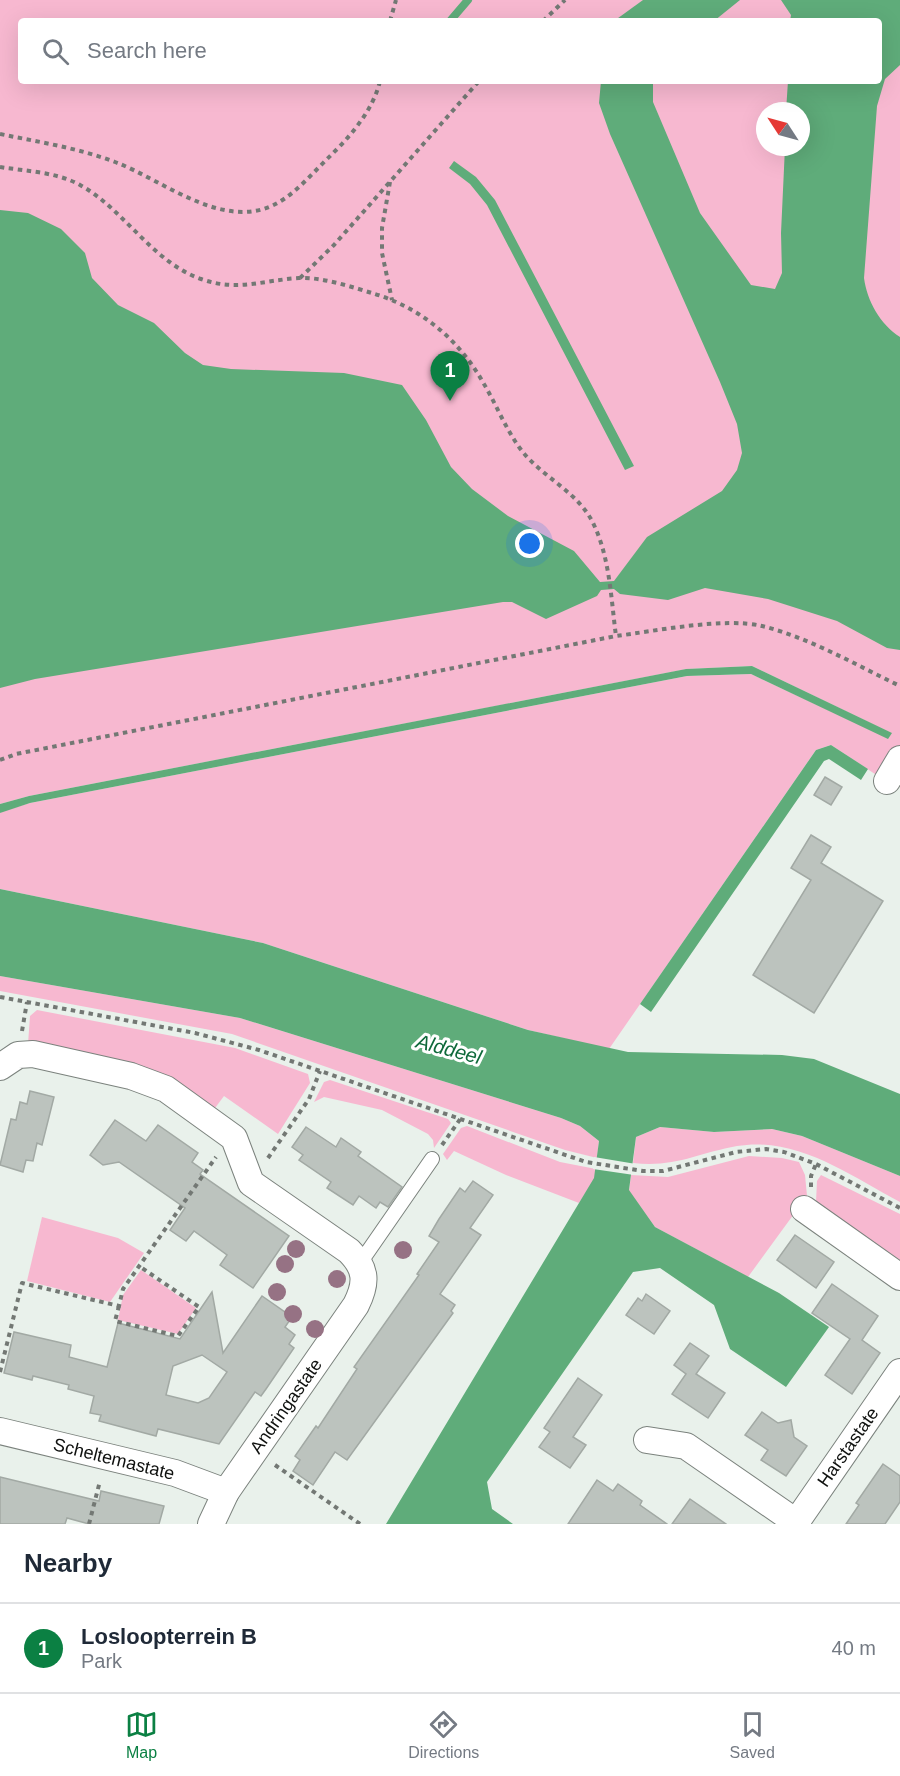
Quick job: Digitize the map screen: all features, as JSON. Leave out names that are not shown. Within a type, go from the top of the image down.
[{"type":"street","points":[[886,781],[900,759]]},
{"type":"street","points":[[0,1067],[18,1055],[33,1054],[148,1081],[165,1089],[234,1138],[251,1183],[349,1251],[360,1263]]},
{"type":"street","points":[[804,1209],[900,1277]]},
{"type":"street","name":"Andringastate","points":[[212,1524],[226,1492],[356,1305],[364,1289],[365,1277],[360,1263]]},
{"type":"street","name":"Harstastate","points":[[647,1440],[686,1446],[795,1523],[900,1372]]},
{"type":"street","name":"Scheltemastate","points":[[0,1431],[175,1473],[226,1492]]},
{"type":"lane","points":[[360,1263],[432,1159]]},
{"type":"path","points":[[391,18],[396,0]]},
{"type":"path","points":[[546,18],[566,0]]},
{"type":"path","points":[[0,134],[87,153],[116,162],[205,205],[225,211],[247,212],[266,208],[282,200],[299,187],[356,126],[370,105],[379,84]]},
{"type":"path","points":[[300,278],[334,245],[476,84]]},
{"type":"path","points":[[0,167],[77,183],[111,208],[176,266],[201,279],[238,286],[300,278],[332,283],[392,300],[434,324],[461,348],[484,384],[507,430],[523,452],[584,509],[601,544],[609,580],[616,636]]},
{"type":"path","points":[[390,181],[382,228],[382,244],[392,300]]},
{"type":"path","points":[[0,760],[16,754],[616,636],[712,624],[760,626],[813,645],[900,686]]},
{"type":"path","points":[[0,997],[195,1033],[259,1050],[586,1161],[643,1171],[675,1169],[743,1151],[784,1152],[816,1164],[900,1208]]},
{"type":"path","points":[[251,1183],[309,1098],[320,1071]]},
{"type":"path","points":[[432,1159],[461,1118]]},
{"type":"path","points":[[140,1266],[199,1307],[178,1336],[115,1321],[123,1290],[222,1149],[234,1138]]},
{"type":"path","points":[[0,1372],[22,1282],[119,1306]]},
{"type":"path","points":[[255,1451],[360,1524]]},
{"type":"path","points":[[89,1524],[105,1457]]},
{"type":"shaded area","points":[[0,0],[900,0],[900,748],[881,778],[831,745],[816,750],[609,1049],[528,1030],[263,943],[0,889],[0,813],[3,811],[30,803],[687,676],[751,674],[888,738],[891,733],[752,666],[687,669],[29,796],[0,804]]},
{"type":"shaded area","points":[[0,976],[240,1018],[561,1118],[580,1126],[599,1141],[597,1158],[565,1150],[232,1034],[0,991]]},
{"type":"shaded area","points":[[37,1010],[235,1048],[308,1074],[310,1083],[278,1134],[224,1096],[212,1112],[28,1044],[30,1016]]},
{"type":"shaded area","points":[[330,1080],[448,1119],[451,1123],[434,1148],[433,1140],[428,1134],[382,1110],[324,1097],[314,1102],[324,1082]]},
{"type":"shaded area","points":[[467,1126],[560,1162],[596,1169],[595,1178],[579,1203],[506,1175],[454,1151],[447,1160],[443,1154],[461,1128]]},
{"type":"shaded area","points":[[660,1127],[714,1132],[772,1129],[802,1136],[900,1176],[900,1202],[822,1160],[781,1147],[759,1144],[737,1146],[674,1162],[633,1163],[636,1137]]},
{"type":"shaded area","points":[[749,1156],[782,1158],[799,1162],[805,1175],[807,1196],[748,1277],[655,1227],[629,1191],[631,1175],[668,1177]]},
{"type":"shaded area","points":[[821,1175],[900,1214],[900,1260],[816,1202],[817,1181]]},
{"type":"shaded area","points":[[42,1217],[118,1238],[144,1253],[110,1302],[27,1281]]},
{"type":"shaded area","points":[[141,1270],[196,1308],[178,1334],[118,1320],[123,1295]]},
{"type":"water","points":[[643,0],[740,0],[718,18],[618,18]]},
{"type":"water","points":[[781,0],[900,0],[900,65],[885,79],[877,106],[864,278],[871,303],[886,326],[900,337],[900,650],[887,648],[837,621],[768,599],[705,588],[668,600],[620,594],[614,589],[601,590],[597,596],[546,619],[512,602],[503,602],[35,679],[0,688],[0,210],[28,213],[61,229],[85,253],[92,278],[118,305],[154,323],[185,353],[203,365],[231,369],[344,373],[402,385],[426,420],[451,467],[472,489],[508,516],[574,551],[600,582],[614,581],[647,537],[722,491],[737,470],[742,453],[737,424],[720,382],[610,134],[599,103],[601,84],[653,84],[653,102],[700,213],[751,285],[775,289],[782,273],[781,233],[785,156],[810,156],[810,102],[787,102],[788,84],[882,84],[882,18],[790,18],[791,15]]},
{"type":"water","points":[[454,161],[476,177],[495,200],[634,466],[625,470],[487,205],[470,184],[449,168]]},
{"type":"water","points":[[752,666],[892,733],[888,739],[751,674],[687,676],[30,803],[0,813],[0,804],[29,796],[686,669]]},
{"type":"water","points":[[831,745],[868,769],[861,780],[829,759],[824,761],[651,1012],[640,1004],[816,750]]},
{"type":"water","name":"Alddeel","points":[[0,889],[263,943],[528,1030],[628,1052],[782,1055],[814,1059],[900,1094],[900,1176],[802,1136],[772,1129],[714,1132],[660,1127],[636,1137],[629,1190],[655,1227],[779,1293],[829,1327],[786,1387],[730,1349],[714,1305],[660,1268],[633,1272],[487,1482],[492,1509],[513,1524],[386,1524],[594,1178],[599,1141],[580,1126],[561,1118],[240,1018],[0,976]]},
{"type":"pier","points":[[594,1157],[636,1164],[634,1175],[593,1169]]},
{"type":"building","points":[[825,777],[842,787],[831,805],[814,795]]},
{"type":"building","points":[[811,835],[831,847],[821,863],[883,901],[814,1013],[753,975],[811,880],[791,868]]},
{"type":"building","points":[[30,1091],[54,1097],[42,1145],[37,1143],[33,1161],[26,1160],[23,1172],[0,1165],[11,1119],[16,1120],[20,1102],[27,1104]]},
{"type":"building","points":[[115,1120],[146,1141],[158,1125],[198,1153],[192,1162],[203,1170],[200,1174],[289,1236],[253,1288],[220,1265],[227,1255],[194,1231],[186,1241],[170,1230],[185,1208],[119,1162],[103,1165],[90,1155]]},
{"type":"building","points":[[306,1127],[336,1147],[341,1138],[361,1152],[358,1156],[402,1187],[388,1207],[380,1202],[376,1208],[359,1196],[353,1205],[327,1188],[331,1182],[299,1160],[303,1155],[292,1147]]},
{"type":"building","points":[[473,1181],[493,1195],[470,1228],[481,1235],[440,1294],[455,1305],[451,1311],[453,1313],[347,1460],[335,1452],[313,1485],[293,1471],[300,1460],[295,1456],[316,1426],[318,1428],[357,1369],[354,1367],[419,1275],[417,1274],[439,1242],[429,1236],[439,1219],[460,1188],[465,1192]]},
{"type":"building","points":[[795,1235],[834,1262],[816,1288],[777,1260]]},
{"type":"building","points":[[832,1284],[878,1316],[862,1340],[880,1353],[852,1394],[825,1375],[850,1339],[812,1313]]},
{"type":"building","points":[[212,1292],[223,1353],[262,1296],[292,1317],[285,1327],[295,1335],[289,1344],[294,1348],[266,1389],[261,1396],[255,1392],[219,1444],[158,1429],[156,1436],[99,1421],[101,1415],[90,1413],[94,1396],[68,1389],[69,1385],[33,1376],[32,1380],[4,1373],[14,1332],[71,1345],[69,1357],[107,1367],[118,1323],[180,1339]],"holes":[[[202,1355],[227,1372],[209,1398],[198,1403],[166,1395],[173,1366]]]},
{"type":"building","points":[[646,1294],[670,1311],[654,1334],[626,1315],[638,1298],[642,1301]]},
{"type":"building","points":[[690,1343],[709,1356],[696,1374],[725,1393],[708,1418],[672,1394],[686,1374],[674,1365]]},
{"type":"building","points":[[578,1378],[602,1395],[573,1437],[586,1445],[570,1468],[539,1447],[550,1432],[544,1428]]},
{"type":"building","points":[[762,1412],[778,1423],[791,1420],[794,1437],[807,1446],[786,1476],[761,1460],[768,1450],[745,1435]]},
{"type":"building","points":[[883,1464],[900,1476],[900,1502],[885,1524],[846,1524],[859,1505],[856,1503]]},
{"type":"building","points":[[0,1477],[99,1501],[101,1491],[164,1506],[159,1524],[89,1524],[67,1518],[65,1524],[0,1524]]},
{"type":"building","points":[[597,1480],[613,1491],[618,1484],[642,1501],[640,1505],[667,1524],[568,1524]]},
{"type":"building","points":[[690,1499],[726,1524],[672,1524]]},
{"type":"waterway","points":[[453,18],[468,0]]},
{"type":"place","name":"Losloopterrein B","points":[[450,401]]}]
